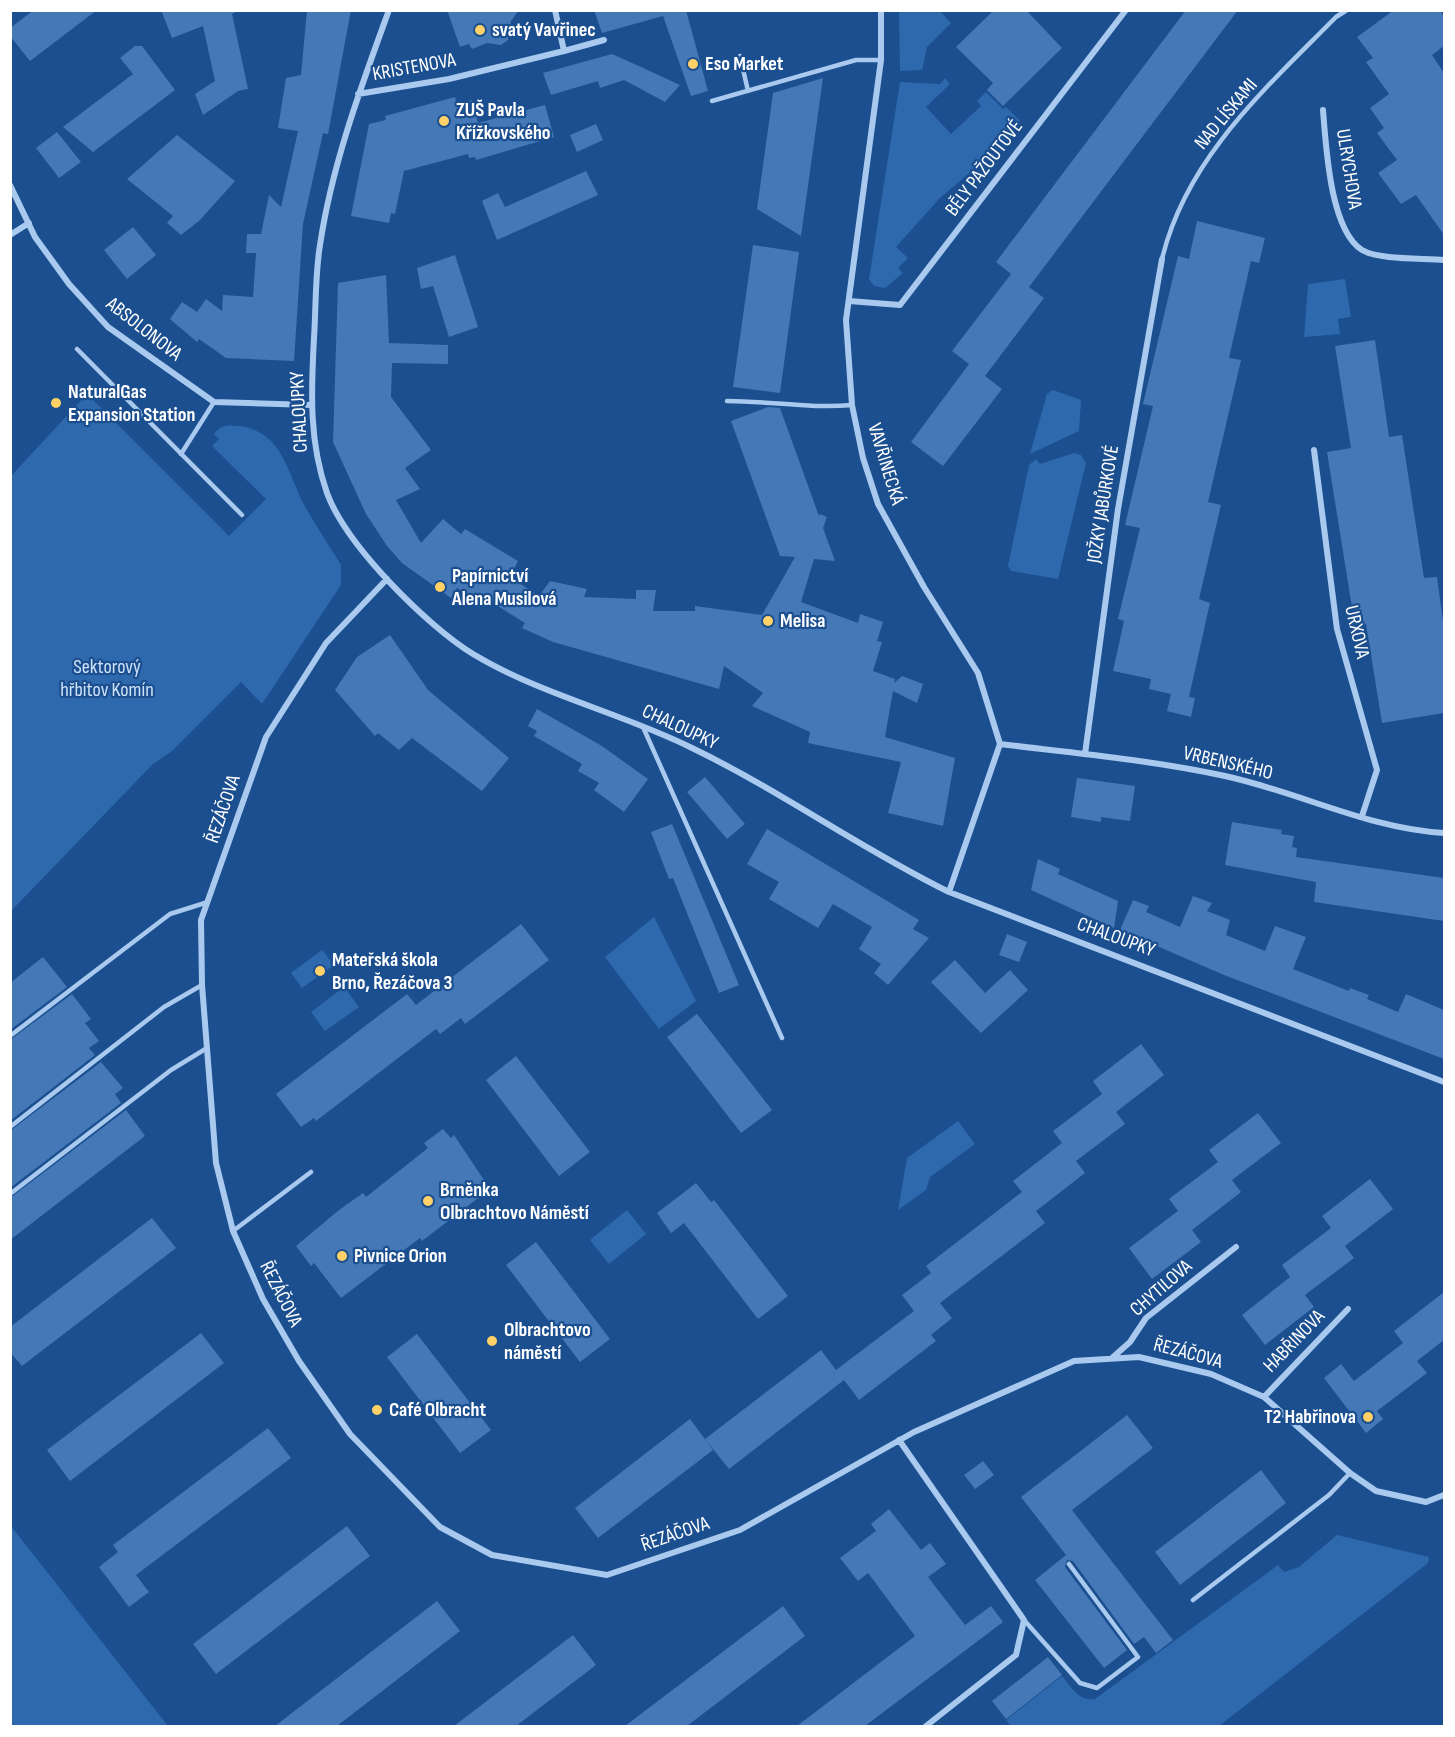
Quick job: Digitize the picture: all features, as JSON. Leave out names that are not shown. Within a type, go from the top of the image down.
[{"type":"street","name":"KRISTENOVA","points":[[389,10],[358,94],[449,79],[604,40]]},
{"type":"street","points":[[555,10],[564,51]]},
{"type":"street","name":"VAVŘINECKÁ","points":[[881,10],[881,60],[846,320],[852,405],[863,458],[878,504],[919,578],[978,673],[1000,744]]},
{"type":"street","name":"BĚLY PAŽOUTOVÉ","points":[[849,301],[900,305],[1126,10]]},
{"type":"street","name":"CHALOUPKY","points":[[358,94],[334,175],[320,246],[311,405],[317,458],[328,497],[354,538],[387,579],[430,623],[474,654],[529,680],[692,747],[911,874],[949,892],[1444,1082]]},
{"type":"street","name":"ULRYCHOVA","points":[[1323,110],[1335,205],[1346,235],[1362,250],[1379,255],[1444,260]]},
{"type":"street","name":"ABSOLONOVA","points":[[10,185],[35,237],[69,284],[108,327],[214,402]]},
{"type":"street","points":[[10,236],[29,223]]},
{"type":"street","name":"JOŽKY JABŮRKOVÉ","points":[[1085,754],[1118,509],[1162,259]]},
{"type":"street","points":[[214,402],[311,405]]},
{"type":"street","name":"URXOVA","points":[[1314,450],[1337,629],[1377,770],[1362,816]]},
{"type":"street","name":"ŘEZÁČOVA","points":[[387,579],[326,643],[266,737],[201,920],[202,985],[210,1112],[218,1177],[233,1231],[272,1316],[298,1361],[350,1434],[440,1527],[492,1555],[608,1575],[740,1530],[899,1440],[1074,1361],[1139,1357],[1211,1374],[1264,1397],[1350,1473],[1376,1491],[1426,1502],[1444,1495]]},
{"type":"street","points":[[949,892],[1000,744]]},
{"type":"street","name":"VRBENSKÉHO","points":[[1000,744],[1085,754],[1225,776],[1362,816],[1384,825],[1444,832]]},
{"type":"street","name":"CHYTILOVA","points":[[1112,1358],[1130,1342],[1146,1318],[1236,1247]]},
{"type":"street","name":"HABŘINOVA","points":[[1264,1397],[1348,1309]]},
{"type":"street","points":[[899,1440],[1024,1620],[1016,1655],[926,1726]]},
{"type":"lane","name":"NAD LÍSKAMI","points":[[1162,259],[1170,225],[1211,152],[1279,74],[1336,17],[1347,10]]},
{"type":"lane","points":[[740,56],[748,91]]},
{"type":"lane","points":[[712,101],[856,60],[881,60]]},
{"type":"lane","points":[[77,349],[242,515]]},
{"type":"lane","points":[[727,401],[770,401],[823,408],[852,405]]},
{"type":"lane","points":[[181,454],[214,402]]},
{"type":"lane","points":[[643,727],[782,1038]]},
{"type":"lane","points":[[10,1036],[170,914],[208,902]]},
{"type":"lane","points":[[10,1127],[164,1007],[202,985]]},
{"type":"lane","points":[[10,1194],[171,1070],[207,1048]]},
{"type":"lane","points":[[233,1231],[311,1172]]},
{"type":"lane","points":[[1193,1600],[1329,1495],[1350,1473]]},
{"type":"lane","points":[[1024,1620],[1080,1683],[1089,1686],[1096,1688],[1138,1657],[1069,1564]]},
{"type":"green space","points":[[899,11],[940,11],[951,23],[927,47],[922,70],[900,71]]},
{"type":"green space","points":[[945,78],[950,84],[926,107],[951,134],[981,106],[977,101],[986,92],[1003,109],[1006,107],[1020,121],[1010,130],[1014,135],[940,198],[896,247],[908,258],[898,268],[903,273],[885,288],[874,286],[869,279],[900,82],[940,84]]},
{"type":"green space","points":[[1345,279],[1351,317],[1338,319],[1340,334],[1304,337],[1308,284]]},
{"type":"green space","points":[[1053,390],[1081,400],[1079,431],[1030,454],[1047,394]]},
{"type":"green space","name":"Sektorový hřbitov Komín","points":[[87,394],[229,536],[266,499],[212,446],[219,439],[214,434],[222,427],[234,426],[253,429],[266,436],[283,457],[300,497],[341,565],[341,585],[262,704],[241,682],[172,751],[153,764],[11,911],[11,476]]},
{"type":"green space","points":[[1074,453],[1081,455],[1086,463],[1058,579],[1011,571],[1008,566],[1029,465],[1036,459],[1040,464]]},
{"type":"green space","points":[[654,917],[696,1001],[659,1029],[605,957]]},
{"type":"green space","points":[[322,950],[334,965],[302,988],[291,973]]},
{"type":"green space","points":[[344,987],[359,1007],[325,1031],[311,1012]]},
{"type":"green space","points":[[958,1121],[975,1144],[930,1177],[926,1190],[898,1210],[907,1158]]},
{"type":"green space","points":[[627,1210],[646,1234],[609,1264],[590,1240]]},
{"type":"green space","points":[[11,1526],[168,1726],[11,1726]]},
{"type":"green space","points":[[1337,1535],[1429,1557],[1428,1563],[1219,1726],[1011,1726],[1006,1720],[1062,1676],[1080,1696],[1095,1699],[1278,1565],[1284,1572],[1299,1567]]},
{"type":"building","points":[[34,10],[97,10],[30,61],[10,36],[10,28]]},
{"type":"building","points":[[161,10],[239,10],[232,14],[248,89],[238,91],[203,115],[195,94],[215,81],[203,26],[172,38]]},
{"type":"building","points":[[307,10],[351,10],[328,134],[323,133],[303,224],[294,361],[226,358],[199,339],[197,342],[170,319],[182,302],[197,312],[206,299],[222,311],[223,295],[253,297],[256,253],[246,253],[247,234],[261,234],[269,195],[281,207],[298,131],[278,128],[286,78],[301,75]]},
{"type":"building","name":"svatý Vavřinec","points":[[447,10],[519,10],[511,21],[508,40],[501,45],[487,43],[472,49],[469,44],[460,47]]},
{"type":"building","points":[[594,10],[686,10],[708,91],[691,96],[663,16],[602,33]]},
{"type":"building","points":[[994,10],[1026,10],[1062,48],[1003,106],[987,90],[993,83],[956,47]]},
{"type":"building","points":[[1186,10],[1238,10],[1029,287],[1044,298],[985,376],[1002,389],[943,466],[911,442],[969,364],[952,351],[1011,274],[996,262]]},
{"type":"building","points":[[1394,10],[1440,10],[1444,17],[1444,46],[1432,55],[1444,73],[1444,235],[1416,195],[1401,204],[1378,173],[1397,160],[1377,133],[1384,128],[1370,108],[1389,94],[1366,62],[1373,58],[1357,37]]},
{"type":"building","points":[[135,46],[142,46],[175,90],[93,152],[63,127],[133,74],[120,58]]},
{"type":"building","points":[[612,54],[680,85],[665,102],[624,80],[600,88],[598,81],[551,95],[543,73]]},
{"type":"building","points":[[823,78],[801,236],[757,209],[773,93]]},
{"type":"building","points":[[455,97],[457,104],[472,100],[478,123],[545,105],[554,137],[476,160],[475,157],[469,158],[468,154],[404,171],[395,214],[391,213],[389,223],[351,216],[369,124],[386,120],[385,116]]},
{"type":"building","points":[[596,124],[603,140],[577,152],[570,135]]},
{"type":"building","points":[[57,132],[81,162],[59,178],[36,148]]},
{"type":"building","points":[[177,135],[235,181],[199,221],[181,235],[167,223],[173,216],[127,179]]},
{"type":"building","points":[[586,171],[598,195],[497,240],[482,201],[498,193],[505,207]]},
{"type":"building","points":[[1197,221],[1265,238],[1259,263],[1251,261],[1229,358],[1241,360],[1208,502],[1221,505],[1199,599],[1210,603],[1189,697],[1195,698],[1191,717],[1167,711],[1171,694],[1149,689],[1151,679],[1113,671],[1124,621],[1118,619],[1140,528],[1125,525],[1153,406],[1143,404],[1178,256],[1189,259]]},
{"type":"building","points":[[133,227],[156,255],[127,279],[104,250]]},
{"type":"building","points":[[753,245],[799,252],[780,393],[733,387]]},
{"type":"building","points":[[455,255],[478,327],[449,337],[433,286],[421,289],[417,268]]},
{"type":"building","points":[[386,275],[389,343],[448,345],[448,364],[392,363],[391,397],[431,450],[405,468],[420,489],[396,500],[421,543],[443,519],[461,534],[465,529],[518,561],[510,577],[539,596],[550,581],[587,589],[584,597],[636,599],[636,590],[656,590],[653,611],[695,611],[695,606],[762,615],[795,557],[780,556],[731,421],[768,407],[780,408],[819,516],[820,514],[827,517],[823,528],[835,561],[814,559],[801,602],[858,623],[860,614],[883,622],[877,641],[882,642],[873,671],[895,679],[894,683],[902,676],[923,684],[917,703],[893,691],[885,737],[955,758],[943,826],[888,813],[901,762],[808,743],[810,732],[752,706],[763,693],[724,666],[719,689],[553,642],[522,628],[525,623],[485,598],[481,604],[457,588],[451,598],[402,563],[387,546],[366,514],[333,442],[338,283]]},
{"type":"building","points":[[1375,340],[1389,437],[1402,435],[1424,578],[1437,577],[1444,628],[1444,713],[1382,723],[1366,624],[1355,626],[1327,452],[1351,448],[1335,346]]},
{"type":"building","points":[[390,635],[428,690],[509,758],[482,791],[412,738],[399,750],[378,733],[375,736],[335,690],[357,657]]},
{"type":"building","points":[[537,709],[602,746],[648,779],[624,812],[594,790],[599,783],[578,771],[582,764],[534,736],[537,731],[528,726]]},
{"type":"building","points":[[705,777],[745,824],[727,839],[687,792]]},
{"type":"building","points":[[1077,778],[1135,786],[1130,821],[1101,817],[1101,822],[1071,817]]},
{"type":"building","points":[[1232,822],[1282,830],[1281,834],[1294,836],[1292,847],[1297,848],[1296,857],[1444,878],[1444,921],[1314,902],[1316,882],[1225,865]]},
{"type":"building","points":[[672,824],[739,985],[719,993],[673,878],[669,879],[651,832]]},
{"type":"building","points":[[767,829],[919,920],[913,929],[929,938],[888,985],[874,973],[881,964],[859,949],[872,927],[833,904],[818,928],[769,899],[779,882],[747,864]]},
{"type":"building","points":[[1038,859],[1060,869],[1058,874],[1118,901],[1114,928],[1031,890]]},
{"type":"building","points":[[1193,896],[1212,903],[1207,911],[1230,920],[1226,935],[1265,951],[1275,926],[1306,937],[1293,969],[1349,991],[1350,988],[1369,995],[1367,999],[1398,1012],[1406,994],[1444,1010],[1444,1059],[1224,975],[1120,930],[1133,900],[1149,906],[1146,912],[1180,927]]},
{"type":"building","points":[[521,924],[549,960],[465,1024],[461,1018],[440,1034],[436,1029],[316,1121],[314,1118],[301,1127],[276,1094],[407,994],[416,1005]]},
{"type":"building","points":[[1007,934],[1027,942],[1019,962],[999,955]]},
{"type":"building","points":[[43,957],[67,987],[10,1030],[10,983]]},
{"type":"building","points":[[955,960],[985,993],[1010,970],[1028,990],[981,1033],[931,982]]},
{"type":"building","points":[[72,994],[91,1019],[85,1023],[99,1041],[89,1048],[95,1055],[10,1121],[10,1040]]},
{"type":"building","points":[[697,1014],[772,1110],[741,1133],[667,1037]]},
{"type":"building","points":[[1141,1044],[1164,1075],[1116,1112],[1125,1124],[1076,1161],[1085,1173],[1036,1211],[1045,1223],[940,1303],[952,1318],[931,1335],[936,1341],[859,1400],[844,1380],[729,1469],[705,1439],[821,1350],[836,1370],[914,1311],[902,1295],[931,1273],[926,1266],[1022,1192],[1013,1181],[1062,1143],[1053,1131],[1102,1094],[1093,1081]]},
{"type":"building","points":[[516,1056],[590,1152],[559,1176],[486,1080]]},
{"type":"building","points":[[101,1062],[123,1088],[115,1094],[121,1103],[10,1188],[10,1131]]},
{"type":"building","points":[[126,1110],[145,1136],[10,1240],[10,1198]]},
{"type":"building","points":[[1258,1113],[1281,1143],[1232,1180],[1241,1192],[1192,1230],[1201,1242],[1152,1279],[1129,1248],[1178,1211],[1169,1199],[1218,1162],[1209,1150]]},
{"type":"building","points":[[443,1129],[451,1138],[454,1135],[490,1189],[422,1241],[420,1238],[341,1298],[314,1263],[311,1266],[296,1246],[339,1210],[363,1193],[366,1197],[428,1148],[424,1143]]},
{"type":"building","points":[[1370,1179],[1393,1209],[1345,1246],[1354,1258],[1305,1295],[1314,1307],[1265,1345],[1242,1315],[1290,1277],[1282,1265],[1331,1228],[1322,1216]]},
{"type":"building","points":[[696,1183],[711,1202],[714,1200],[788,1296],[758,1319],[684,1223],[671,1233],[657,1213]]},
{"type":"building","points":[[152,1218],[176,1248],[22,1366],[10,1352],[10,1327]]},
{"type":"building","points":[[536,1242],[610,1339],[580,1362],[506,1265]]},
{"type":"building","points":[[1444,1292],[1444,1340],[1417,1361],[1427,1373],[1377,1411],[1383,1419],[1366,1433],[1324,1378],[1341,1364],[1354,1381],[1403,1343],[1394,1331]]},
{"type":"building","points":[[201,1333],[224,1363],[70,1481],[47,1450]]},
{"type":"building","points":[[417,1334],[491,1430],[460,1453],[387,1357]]},
{"type":"building","points":[[1127,1415],[1153,1448],[1072,1510],[1173,1640],[1156,1653],[1144,1637],[1134,1644],[1073,1561],[1067,1560],[1065,1567],[1127,1650],[1104,1668],[1035,1580],[1066,1555],[1021,1497]]},
{"type":"building","points":[[690,1419],[713,1450],[598,1538],[575,1508]]},
{"type":"building","points":[[268,1428],[291,1458],[136,1575],[149,1592],[129,1607],[99,1567],[118,1552],[113,1545]]},
{"type":"building","points":[[983,1461],[994,1475],[975,1489],[964,1475]]},
{"type":"building","points":[[1261,1470],[1286,1503],[1180,1585],[1155,1552]]},
{"type":"building","points":[[889,1509],[921,1550],[930,1543],[946,1564],[928,1577],[965,1625],[991,1606],[1003,1622],[865,1726],[797,1726],[915,1636],[868,1573],[858,1581],[840,1558],[876,1531],[871,1524]]},
{"type":"building","points":[[347,1526],[370,1556],[216,1674],[193,1644]]},
{"type":"building","points":[[437,1601],[460,1631],[337,1726],[275,1726]]},
{"type":"building","points":[[783,1606],[805,1636],[687,1726],[625,1726]]},
{"type":"building","points":[[573,1635],[596,1665],[516,1726],[454,1726]]},
{"type":"building","points":[[1048,1657],[1062,1675],[1006,1719],[992,1701]]},
{"type":"place","name":"svatý Vavřinec","points":[[480,30]]},
{"type":"place","name":"Eso Market","points":[[693,64]]},
{"type":"place","name":"ZUŠ Pavla Křížkovského","points":[[444,121]]},
{"type":"place","name":"NaturalGas Expansion Station","points":[[56,403]]},
{"type":"place","name":"Papírnictví Alena Musilová","points":[[440,587]]},
{"type":"place","name":"Melisa","points":[[768,621]]},
{"type":"place","name":"Mateřská škola Brno, Řezáčova 3","points":[[320,971]]},
{"type":"place","name":"Brněnka Olbrachtovo Náměstí","points":[[428,1201]]},
{"type":"place","name":"Pivnice Orion","points":[[342,1256]]},
{"type":"place","name":"Olbrachtovo náměstí","points":[[492,1341]]},
{"type":"place","name":"Café Olbracht","points":[[377,1410]]},
{"type":"place","name":"T2 Habřinova","points":[[1368,1417]]}]
